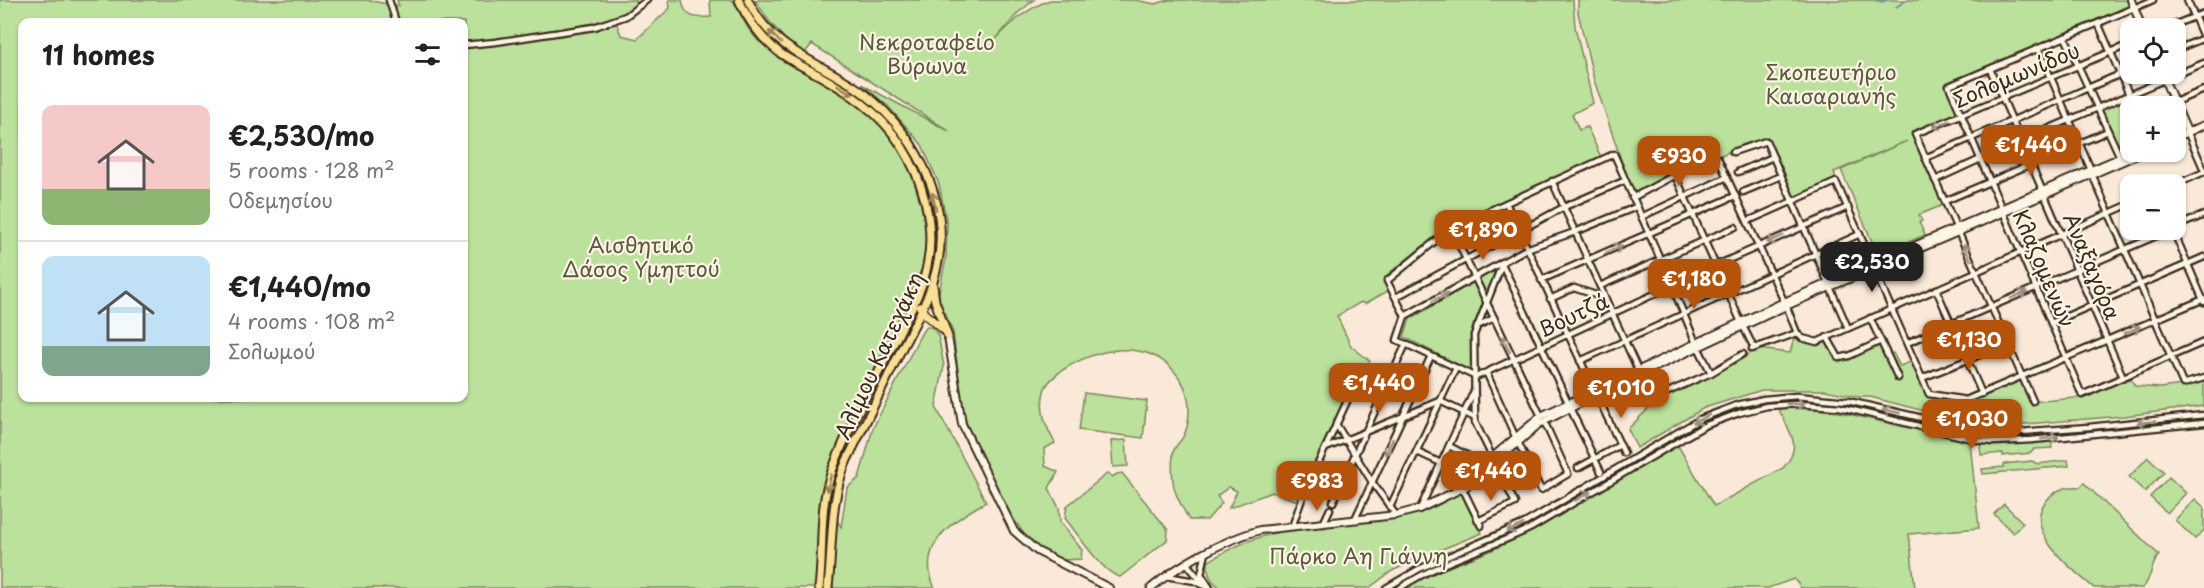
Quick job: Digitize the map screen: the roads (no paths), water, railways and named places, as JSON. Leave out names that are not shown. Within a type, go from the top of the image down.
[{"type":"main road","name":"Αλίμου Κατεχάκη","points":[[749,0],[764,26],[777,40],[792,52],[842,79],[872,99],[895,122],[907,137],[927,177],[936,207],[939,247],[933,281],[841,474],[834,502],[828,588]]},
{"type":"main road","points":[[2131,0],[2138,18]]},
{"type":"main road","name":"Αλίμου Κατεχάκη","points":[[739,2],[758,31],[772,46],[862,102],[880,118],[903,147],[919,181],[928,223],[929,257],[919,292],[830,477],[825,501],[819,588]]},
{"type":"main road","points":[[2187,131],[2204,123]]},
{"type":"main road","points":[[2091,172],[2120,157]]},
{"type":"main road","points":[[1151,588],[1166,576],[1206,553],[1246,534],[1260,530],[1396,515],[1419,509],[1471,484],[1494,459],[1542,418],[1785,304],[2120,161]]},
{"type":"main road","points":[[933,281],[935,302],[948,338],[962,424],[1014,531],[1037,551],[1105,587]]},
{"type":"main road","points":[[919,292],[921,309],[948,338]]},
{"type":"main road","points":[[914,324],[928,321],[936,323]]},
{"type":"main road","points":[[1462,487],[1484,464],[1494,459]]},
{"type":"street","points":[[389,0],[395,18]]},
{"type":"street","points":[[468,45],[594,27],[626,16],[647,0]]},
{"type":"street","points":[[1990,69],[2152,0]]},
{"type":"street","points":[[2186,45],[2204,38],[2187,0]]},
{"type":"street","points":[[2186,20],[2204,13]]},
{"type":"street","points":[[2033,401],[1925,158],[2120,74],[2098,23]]},
{"type":"street","points":[[2065,37],[2120,157]]},
{"type":"street","points":[[2038,48],[2183,384],[2204,378]]},
{"type":"street","name":"Σολομωνίδου","points":[[1925,158],[1915,134],[2120,48]]},
{"type":"street","points":[[2186,69],[2204,63]]},
{"type":"street","name":"Κλαζομενών","points":[[1990,69],[1949,86],[1989,182],[2082,395],[2123,377]]},
{"type":"street","name":"Αναξαγόρα","points":[[1990,69],[2123,377]]},
{"type":"street","points":[[2124,84],[2129,95]]},
{"type":"street","points":[[1935,180],[2150,84]]},
{"type":"street","points":[[2186,98],[2204,90]]},
{"type":"street","points":[[1945,201],[2108,131]]},
{"type":"street","points":[[2186,180],[2204,171],[2187,131]]},
{"type":"street","points":[[1733,152],[1766,141],[1848,328]]},
{"type":"street","points":[[1405,316],[1387,281],[1451,228],[1614,154],[1668,277]]},
{"type":"street","points":[[1738,172],[1773,157]]},
{"type":"street","points":[[1718,158],[1797,333],[1802,338],[1817,342],[2120,208]]},
{"type":"street","points":[[1632,198],[1675,175],[1753,349],[1797,333]]},
{"type":"street","points":[[1743,192],[1781,176]]},
{"type":"street","points":[[1641,217],[1726,177]]},
{"type":"street","points":[[1552,181],[1652,399],[1711,373],[1743,354]]},
{"type":"street","points":[[1396,297],[1564,207],[1624,181]]},
{"type":"street","points":[[1748,221],[1836,182],[1929,394],[1966,400],[2204,300],[2177,240]]},
{"type":"street","points":[[1541,280],[1736,196]]},
{"type":"street","points":[[1506,203],[1624,453]]},
{"type":"street","points":[[1476,377],[1397,340],[1405,316],[1526,249],[1636,207]]},
{"type":"street","name":"Βουτζά","points":[[1476,377],[1487,374],[1613,313],[1848,207]]},
{"type":"street","points":[[2186,222],[2204,214]]},
{"type":"street","points":[[1600,286],[1735,226]]},
{"type":"street","points":[[1451,228],[1568,474],[1541,490],[1487,374]]},
{"type":"street","points":[[1580,361],[1860,234]]},
{"type":"street","points":[[1907,343],[2146,240]]},
{"type":"street","points":[[2050,323],[2204,257]]},
{"type":"street","points":[[1462,487],[1480,523],[1515,503],[1475,422],[1474,335],[1502,264]]},
{"type":"street","points":[[1502,264],[1601,472]]},
{"type":"street","points":[[1672,286],[1711,373]]},
{"type":"street","points":[[1550,299],[1574,288],[1605,298]]},
{"type":"street","points":[[1936,289],[1982,394]]},
{"type":"street","points":[[1477,326],[1494,318]]},
{"type":"street","points":[[1870,318],[1898,378]]},
{"type":"street","points":[[1827,337],[1839,358],[1849,356],[1881,341]]},
{"type":"street","points":[[2123,377],[2204,342]]},
{"type":"street","points":[[1334,502],[1406,344]]},
{"type":"street","points":[[1922,378],[2007,344]]},
{"type":"street","points":[[1355,519],[1431,356]]},
{"type":"street","points":[[1390,507],[1456,368]]},
{"type":"street","points":[[1292,527],[1303,496],[1356,382]]},
{"type":"street","points":[[1419,509],[1476,388]]},
{"type":"street","points":[[1386,588],[1419,569],[1525,523],[1700,419],[1722,410],[1764,399],[1797,396],[1848,401],[1992,434],[2204,415]]},
{"type":"street","points":[[1326,448],[1440,401],[1475,418]]},
{"type":"street","points":[[1400,588],[1439,567],[1508,540],[1531,528],[1704,426],[1739,413],[1767,406],[1812,404],[1840,407],[1976,440],[1993,442],[2204,423]]},
{"type":"street","points":[[1335,424],[1396,515]]},
{"type":"street","points":[[1578,468],[1620,445]]},
{"type":"street","points":[[1449,446],[1484,464]]},
{"type":"street","points":[[1417,452],[1441,463]]},
{"type":"street","points":[[1323,524],[1330,509]]},
{"type":"street","points":[[1206,553],[1201,574],[1209,588]]},
{"type":"street","points":[[1187,564],[1195,576],[1209,588]]},
{"type":"street","points":[[1166,576],[1195,580],[1209,588]]},
{"type":"waterway","points":[[1874,0],[1882,2],[1888,0]]},
{"type":"waterway","points":[[1896,7],[1907,0]]},
{"type":"park label","name":"Νεκροταφείο Βύρωνα","points":[[927,53]]},
{"type":"park label","name":"Σκοπευτήριο Καισαριανής","points":[[1831,83]]},
{"type":"park label","name":"Αισθητικό Δάσος Υμηττού","points":[[641,256]]},
{"type":"park label","name":"Πάρκο Αη Γιάννη","points":[[1358,555]]}]
